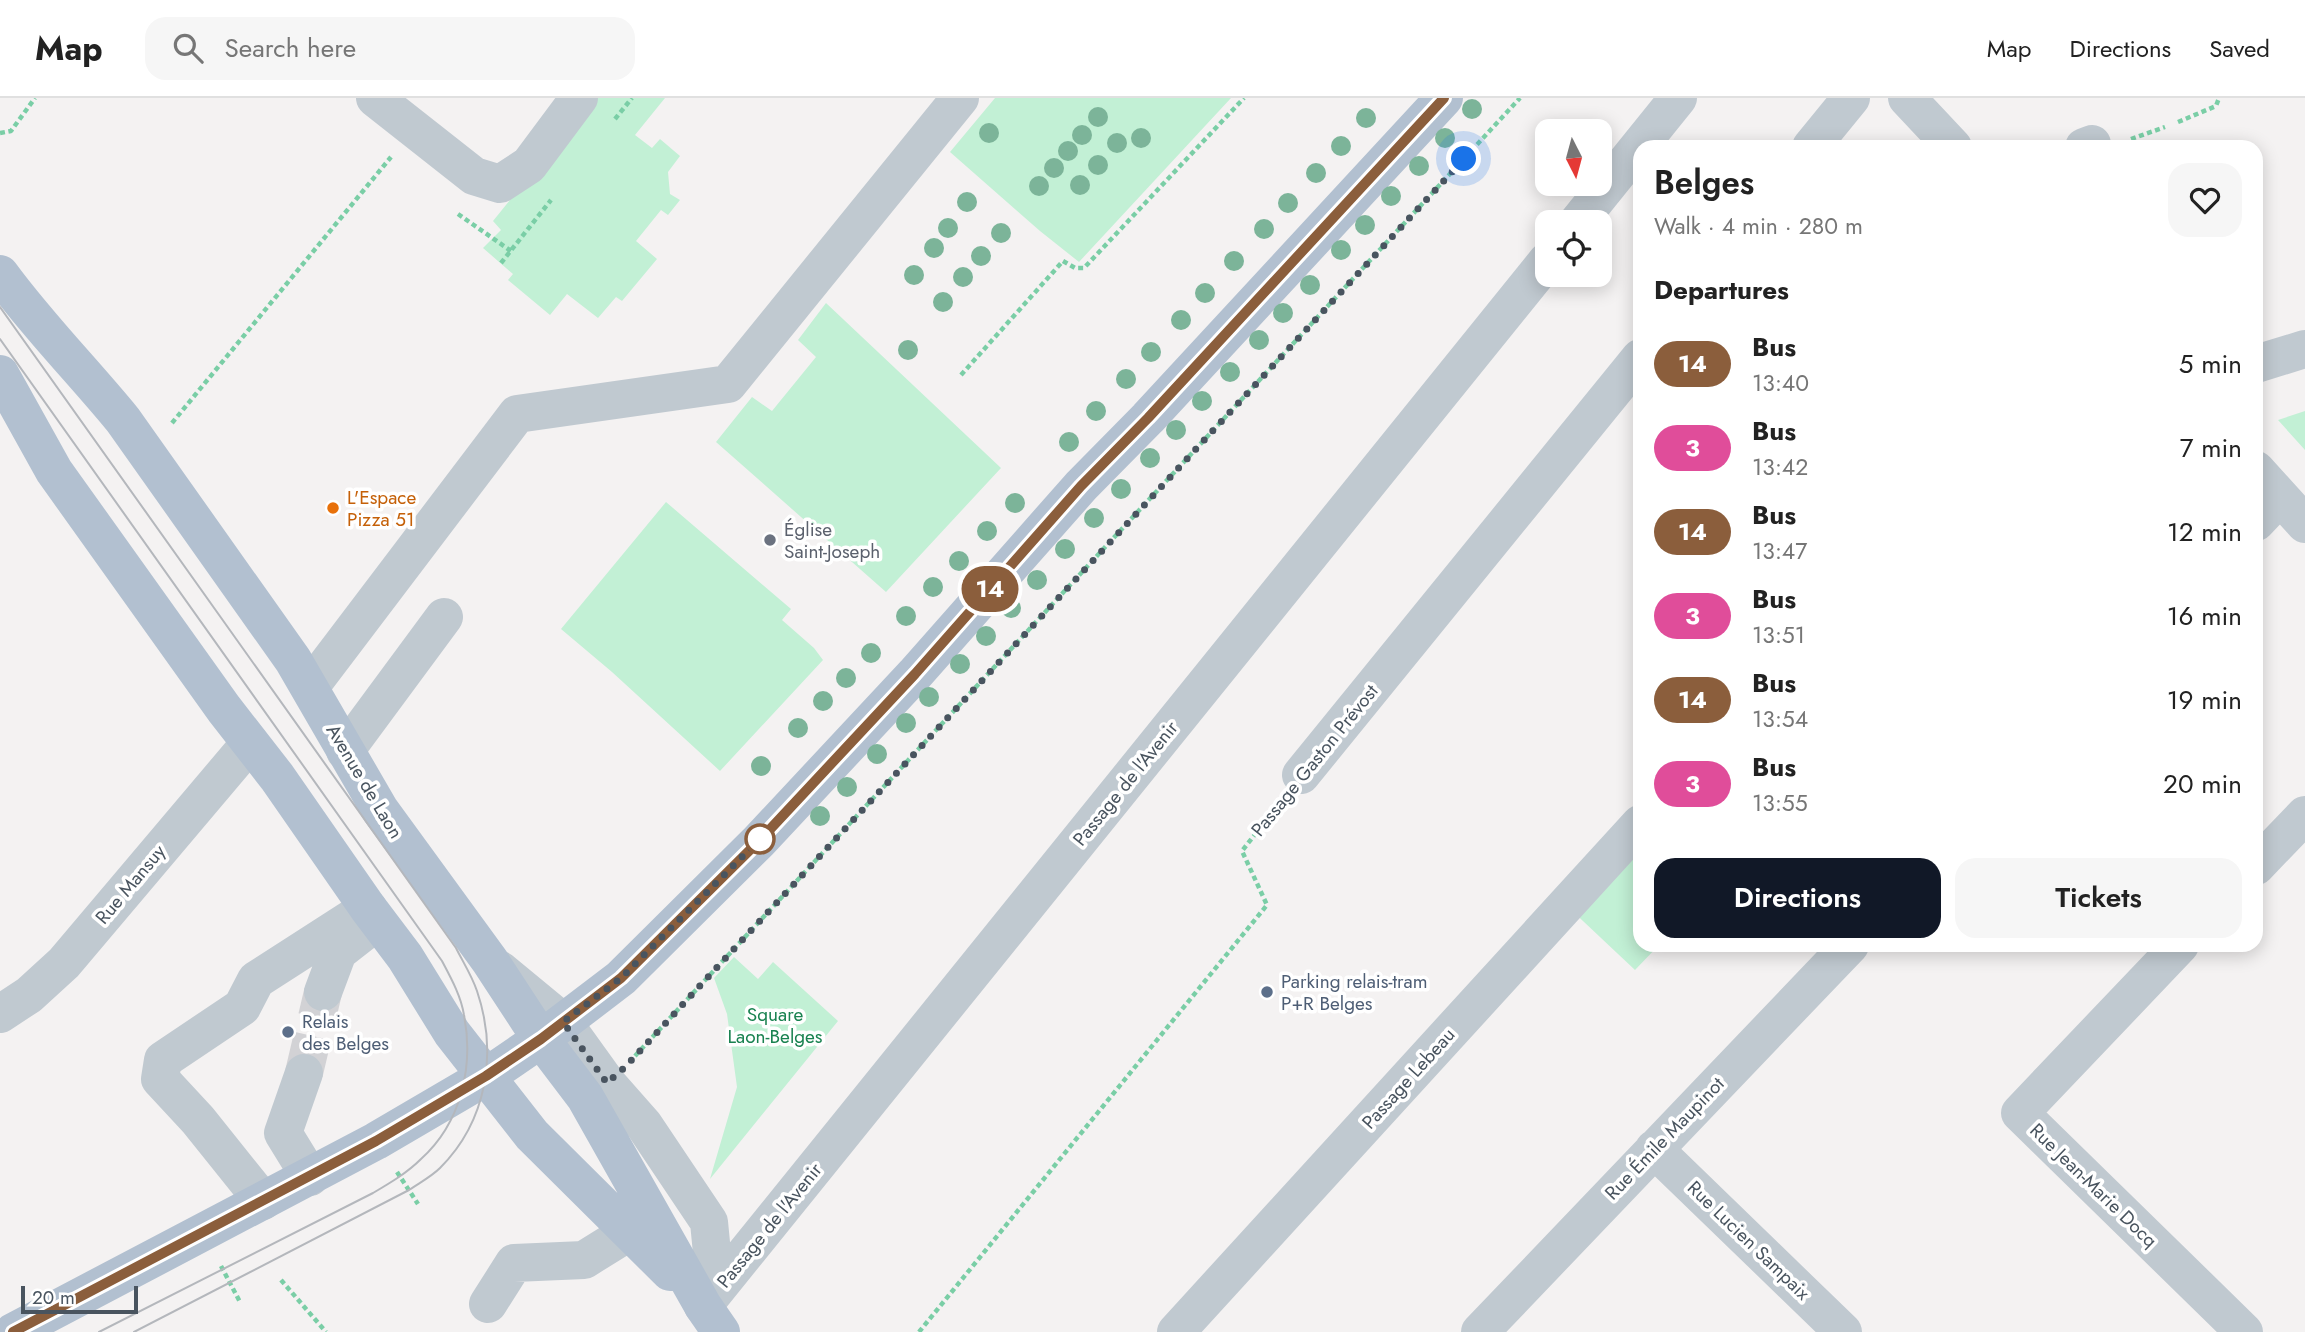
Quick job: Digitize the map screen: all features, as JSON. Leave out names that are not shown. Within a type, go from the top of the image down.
[{"type":"main road","points":[[13,1332],[376,1141],[525,1049],[621,978],[759,841],[915,674],[1081,486],[1148,418],[1444,98]]},
{"type":"main road","name":"Avenue de Laon","points":[[0,274],[47,333],[103,395],[147,454],[310,687],[345,751],[400,839],[490,961],[525,1049],[531,1135],[712,1319]]},
{"type":"main road","name":"Avenue de Laon","points":[[0,374],[54,471],[405,957],[452,1033],[525,1049],[585,1097],[712,1319]]},
{"type":"street","points":[[376,98],[474,176],[500,184],[529,165],[579,98]]},
{"type":"street","points":[[310,687],[517,414],[728,384],[960,98]]},
{"type":"street","points":[[1644,140],[1678,98]]},
{"type":"street","points":[[1817,140],[1851,98]]},
{"type":"street","points":[[1907,98],[1946,140]]},
{"type":"street","points":[[1588,210],[1633,154]]},
{"type":"street","name":"Passage de l'Avenir","points":[[712,1319],[1535,276]]},
{"type":"street","points":[[2263,363],[2305,349]]},
{"type":"street","name":"Passage Gaston Prévost","points":[[1301,775],[1633,367]]},
{"type":"street","points":[[345,751],[444,617]]},
{"type":"street","name":"Rue Mansuy","points":[[0,1014],[29,995],[64,963],[250,743]]},
{"type":"street","points":[[2263,859],[2305,815]]},
{"type":"street","name":"Passage Lebeau","points":[[1176,1332],[1633,832]]},
{"type":"street","points":[[303,949],[321,958],[323,992],[338,952],[373,915]]},
{"type":"street","points":[[263,1201],[198,1120],[160,1079],[163,1060],[242,1006],[257,980],[303,949],[373,915]]},
{"type":"street","name":"Rue Émile Maupinot","points":[[1480,1332],[1843,952]]},
{"type":"street","name":"Rue Jean-Marie Docq","points":[[2173,952],[2020,1113],[2244,1332]]},
{"type":"street","points":[[525,1049],[607,1083],[644,1125],[709,1222],[712,1319]]},
{"type":"street","points":[[304,1073],[283,1133],[310,1177]]},
{"type":"street","name":"Rue Lucien Sampaix","points":[[1654,1149],[1843,1332]]},
{"type":"street","points":[[488,1304],[514,1263],[584,1260],[629,1232]]},
{"type":"path","points":[[0,133],[11,131],[35,98]]},
{"type":"path","points":[[961,375],[1063,261],[1075,268],[1084,268],[1244,98]]},
{"type":"path","points":[[607,1083],[625,1067],[1520,98]]},
{"type":"path","points":[[2178,122],[2216,106],[2219,98]]},
{"type":"path","points":[[147,454],[414,129]]},
{"type":"path","points":[[448,208],[511,251]]},
{"type":"path","name":"Passage Gaston Prévost","points":[[919,1332],[1267,905],[1242,851],[1301,775]]},
{"type":"path","points":[[281,1280],[327,1332]]},
{"type":"green space","points":[[593,98],[665,98],[635,135],[652,148],[660,139],[680,156],[668,172],[670,194],[680,200],[668,215],[661,210],[636,241],[657,259],[622,301],[616,297],[598,318],[567,294],[550,315],[508,280],[513,274],[483,248],[501,230],[493,221]]},
{"type":"green space","points":[[995,98],[1231,98],[1079,262],[950,152]]},
{"type":"green space","points":[[826,303],[1001,468],[886,592],[716,442],[752,397],[772,411],[816,357],[798,340]]},
{"type":"green space","points":[[2305,411],[2305,450],[2278,420]]},
{"type":"green space","points":[[666,502],[791,609],[782,620],[814,648],[823,660],[720,771],[561,629]]},
{"type":"green space","points":[[1633,841],[1633,952],[1652,952],[1635,970],[1566,905]]},
{"type":"green space","name":"Square Laon-Belges","points":[[734,957],[758,979],[773,962],[838,1021],[710,1179],[737,1087],[727,1014],[714,978]]},
{"type":"tunnel","points":[[304,1073],[323,992]]},
{"type":"tram line","points":[[0,307],[456,948],[477,991],[487,1038],[487,1062],[478,1108],[456,1149],[436,1171],[409,1190],[134,1332]]},
{"type":"tram line","points":[[0,339],[442,961],[461,1001],[467,1035],[465,1074],[455,1111],[435,1145],[410,1169],[373,1193],[99,1332]]},
{"type":"bus line","name":"14","points":[[13,1332],[376,1141],[486,1076],[541,1039],[621,978],[759,841],[915,674],[1081,486],[1148,418],[1444,98]]},
{"type":"place","name":"L'Espace Pizza 51","points":[[333,508]]},
{"type":"place","name":"Église Saint-Joseph","points":[[770,540]]},
{"type":"place","name":"Parking relais-tram P+R Belges","points":[[1267,992]]},
{"type":"place","name":"Relais des Belges","points":[[288,1032]]},
{"type":"route","points":[[760,839],[621,978],[563,1022],[607,1083],[625,1067],[1464,159]]}]
